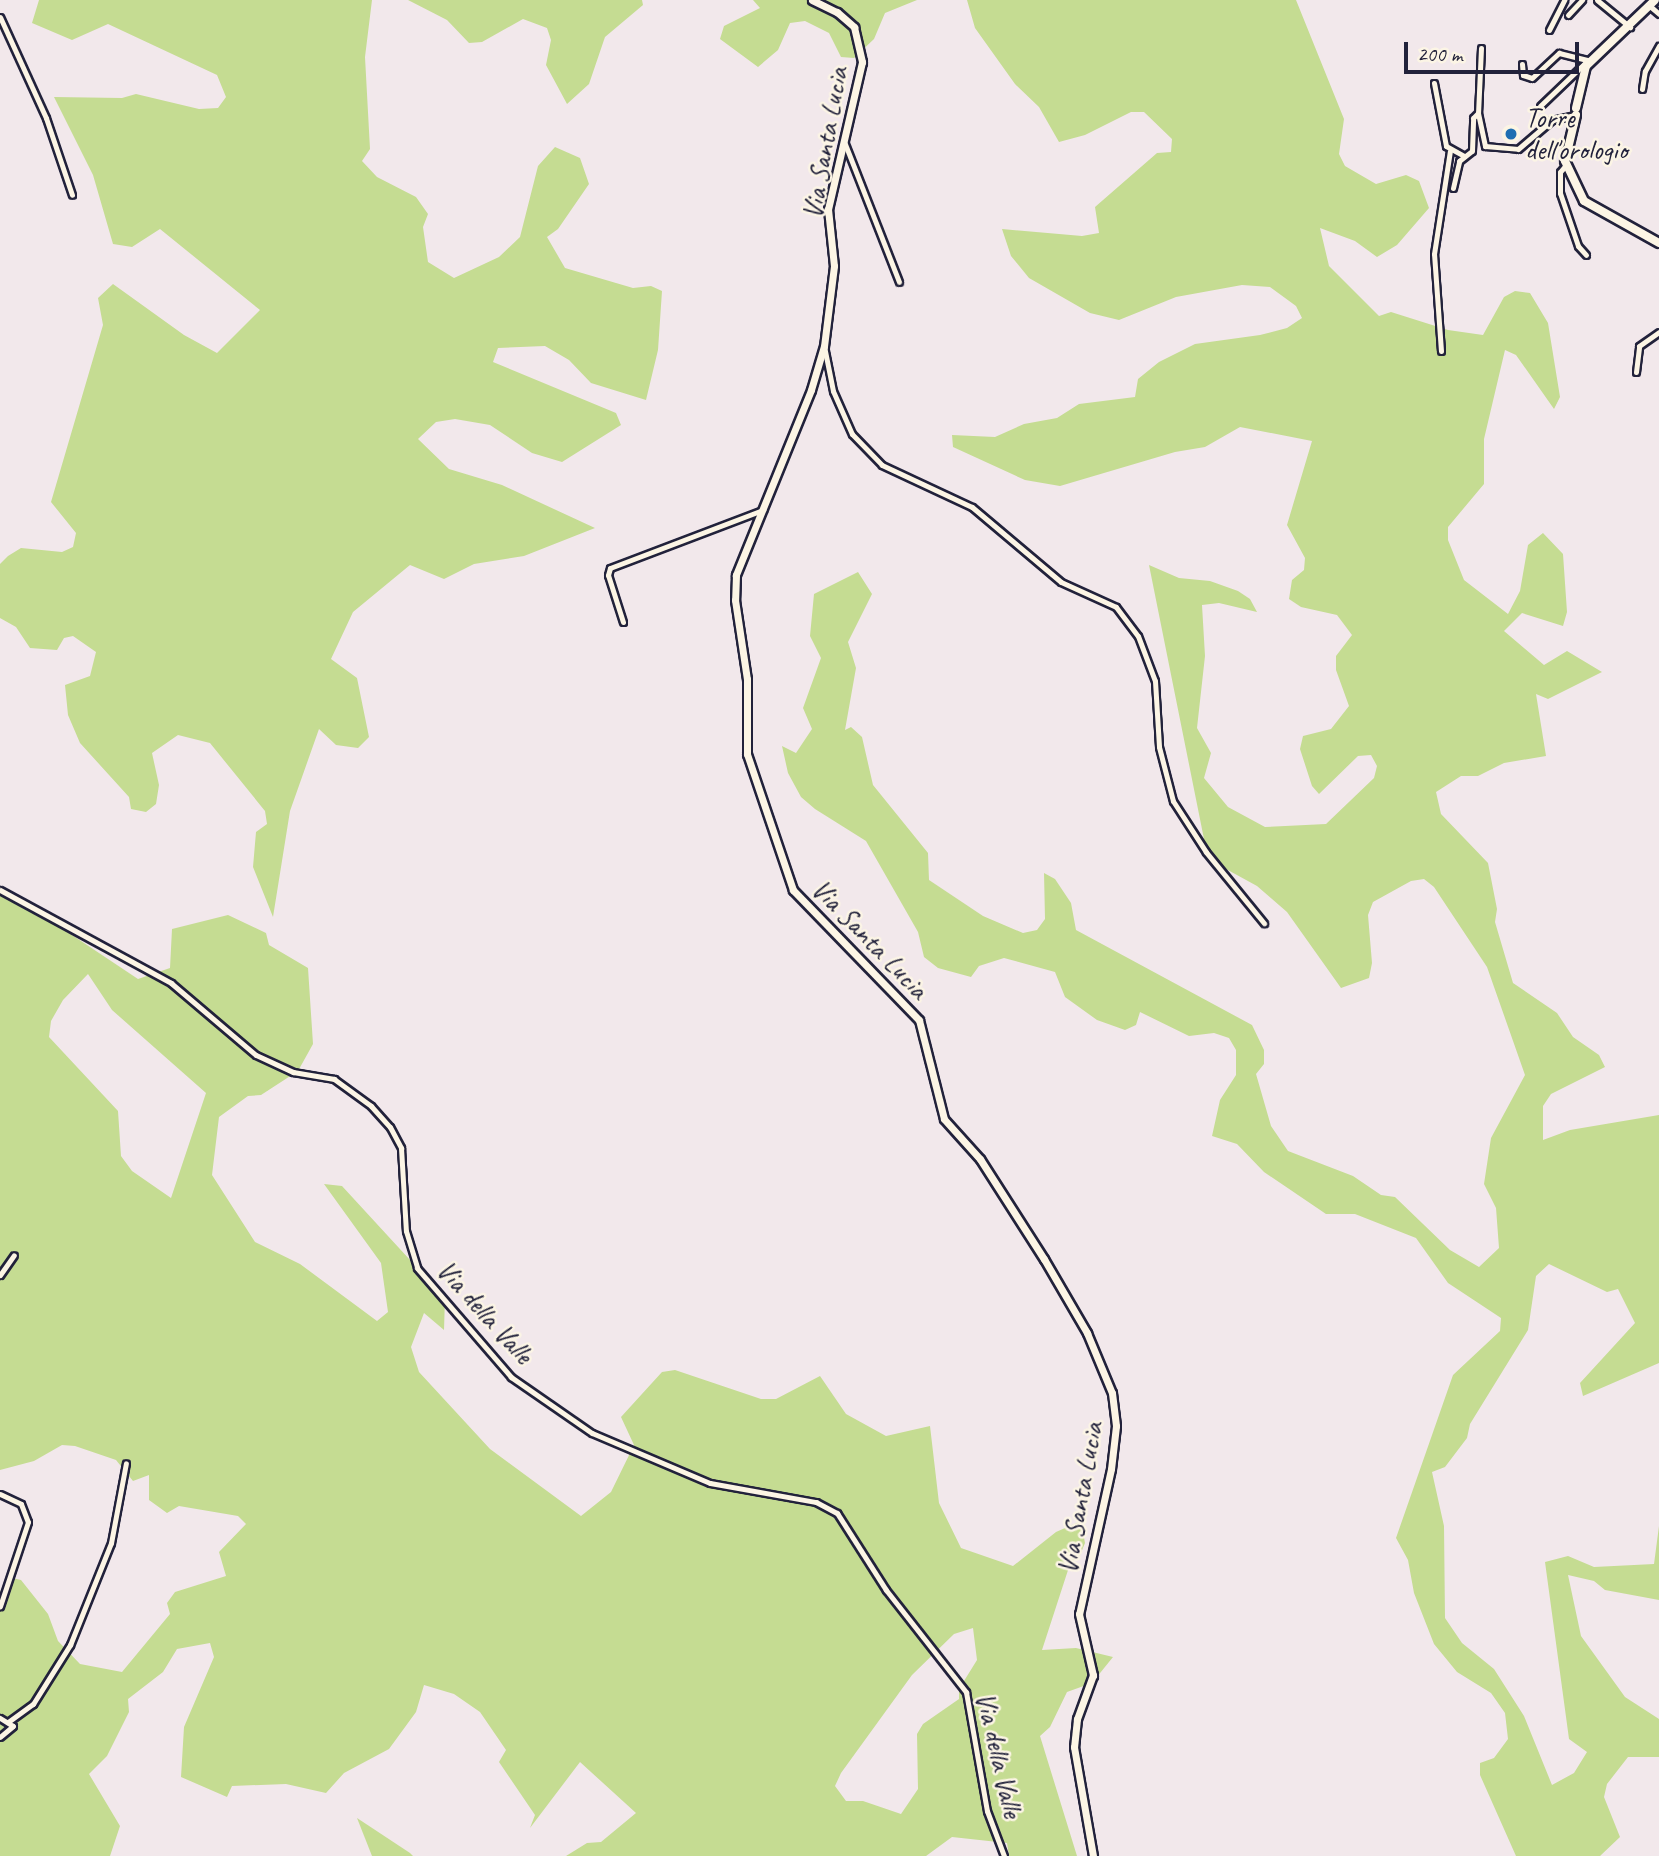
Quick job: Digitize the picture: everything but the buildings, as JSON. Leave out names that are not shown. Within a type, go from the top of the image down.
[{"type":"main road","points":[[1653,4],[1630,27],[1589,60],[1582,75],[1576,114],[1567,144],[1566,165],[1584,201],[1658,242]]},
{"type":"street","name":"Via Santa Lucia","points":[[812,0],[847,19],[861,49],[845,144],[828,209],[834,266],[824,346],[763,510],[738,566],[734,600],[747,679],[747,758],[787,879],[805,905],[919,1020],[944,1119],[980,1158],[1044,1259],[1087,1333],[1114,1399],[1116,1426],[1111,1469],[1079,1614],[1093,1670],[1076,1723],[1074,1747],[1093,1856]]},
{"type":"street","points":[[1549,30],[1564,0]]},
{"type":"street","points":[[1568,15],[1582,0]]},
{"type":"street","points":[[1597,0],[1630,27]]},
{"type":"street","points":[[1653,4],[1659,14]]},
{"type":"street","points":[[0,17],[46,118],[72,195]]},
{"type":"street","points":[[1642,89],[1645,71],[1659,46]]},
{"type":"street","points":[[1481,48],[1478,113],[1483,144],[1516,150],[1546,124],[1576,114]]},
{"type":"street","points":[[1522,64],[1523,75],[1532,78],[1559,53],[1589,60]]},
{"type":"street","points":[[1540,106],[1589,60]]},
{"type":"street","points":[[1434,83],[1450,151],[1434,254],[1441,351]]},
{"type":"street","points":[[1453,188],[1464,156],[1472,151],[1472,121],[1478,113]]},
{"type":"street","points":[[845,144],[900,282]]},
{"type":"street","points":[[1450,151],[1464,156]]},
{"type":"street","points":[[1566,165],[1560,172],[1560,194],[1578,246],[1586,255]]},
{"type":"street","points":[[1636,372],[1639,346],[1659,332]]},
{"type":"street","points":[[824,346],[833,391],[852,434],[881,465],[972,507],[1061,582],[1116,607],[1138,636],[1155,681],[1159,747],[1174,801],[1206,852],[1264,923]]},
{"type":"street","points":[[623,622],[607,573],[611,567],[763,510]]},
{"type":"street","name":"Via della Valle","points":[[0,890],[176,986],[256,1055],[293,1072],[334,1079],[371,1106],[390,1127],[401,1148],[405,1221],[418,1268],[511,1377],[592,1433],[716,1485],[816,1502],[837,1513],[891,1596],[966,1692],[987,1811],[1004,1856]]},
{"type":"street","points":[[0,1275],[15,1255]]},
{"type":"street","points":[[8,1722],[33,1704],[70,1645],[111,1543],[126,1463]]},
{"type":"street","points":[[0,1494],[21,1504],[28,1522],[0,1606]]},
{"type":"street","points":[[0,1718],[8,1722],[12,1730],[0,1737]]},
{"type":"green space","points":[[39,0],[372,0],[365,57],[370,149],[362,161],[377,177],[416,197],[428,214],[423,227],[428,262],[454,278],[499,257],[520,237],[538,166],[555,147],[580,158],[589,184],[558,229],[547,237],[565,268],[633,288],[651,286],[662,291],[658,350],[646,400],[591,383],[569,360],[545,346],[498,348],[493,362],[616,413],[621,425],[562,462],[532,453],[490,425],[455,419],[436,422],[418,439],[449,469],[502,485],[595,528],[524,556],[474,564],[444,579],[410,565],[353,612],[331,659],[357,678],[369,737],[358,748],[336,745],[319,729],[290,811],[273,917],[253,867],[256,832],[267,824],[265,811],[210,743],[178,735],[152,753],[159,785],[156,804],[146,812],[131,809],[129,797],[80,743],[68,715],[65,685],[90,676],[96,652],[73,636],[64,638],[57,650],[30,648],[16,627],[0,618],[0,564],[8,556],[21,548],[62,552],[73,547],[76,533],[51,502],[103,325],[98,298],[113,284],[184,335],[217,353],[260,310],[160,229],[132,247],[113,244],[93,175],[54,97],[122,98],[136,94],[199,109],[218,108],[226,97],[217,75],[108,24],[72,40],[32,23]]},
{"type":"green space","points":[[408,0],[642,0],[643,5],[605,37],[589,84],[567,104],[546,65],[551,40],[547,28],[523,19],[482,42],[469,43],[447,20]]},
{"type":"green space","points":[[753,0],[917,0],[885,13],[874,39],[854,58],[841,57],[829,33],[805,21],[790,23],[778,50],[758,67],[720,39],[724,26],[760,8]]},
{"type":"green space","points":[[967,0],[1296,0],[1344,119],[1339,154],[1345,166],[1376,184],[1406,175],[1419,181],[1429,208],[1397,245],[1377,257],[1355,241],[1320,228],[1329,266],[1379,316],[1391,312],[1448,330],[1483,335],[1504,297],[1515,291],[1530,293],[1548,323],[1560,397],[1554,409],[1516,355],[1505,350],[1484,439],[1484,484],[1448,527],[1448,540],[1464,580],[1508,614],[1520,591],[1528,545],[1543,533],[1563,554],[1567,612],[1563,626],[1522,613],[1504,631],[1544,665],[1567,651],[1602,672],[1548,699],[1536,694],[1546,756],[1504,763],[1478,776],[1461,776],[1436,792],[1441,814],[1488,863],[1497,909],[1495,922],[1513,983],[1557,1013],[1573,1037],[1599,1055],[1605,1067],[1551,1094],[1543,1106],[1543,1140],[1570,1130],[1659,1115],[1659,1363],[1583,1396],[1580,1383],[1635,1323],[1618,1289],[1607,1292],[1549,1264],[1536,1276],[1528,1330],[1470,1424],[1467,1438],[1445,1467],[1432,1472],[1444,1526],[1445,1618],[1462,1643],[1494,1669],[1524,1716],[1552,1785],[1574,1773],[1587,1752],[1569,1739],[1545,1562],[1568,1556],[1594,1567],[1654,1564],[1659,1526],[1659,1600],[1605,1590],[1594,1581],[1568,1575],[1581,1636],[1625,1697],[1659,1719],[1659,1757],[1628,1757],[1607,1784],[1604,1797],[1620,1837],[1600,1856],[1516,1856],[1480,1775],[1480,1763],[1494,1758],[1508,1739],[1505,1713],[1491,1693],[1457,1672],[1434,1644],[1414,1593],[1408,1560],[1396,1538],[1453,1375],[1500,1331],[1501,1318],[1448,1283],[1416,1238],[1355,1214],[1326,1214],[1264,1172],[1237,1144],[1212,1136],[1220,1100],[1236,1075],[1236,1050],[1229,1038],[1214,1033],[1189,1036],[1140,1012],[1136,1025],[1125,1030],[1097,1020],[1065,997],[1055,972],[1004,958],[979,966],[971,977],[938,968],[924,957],[918,932],[866,841],[801,797],[788,773],[782,746],[796,753],[812,729],[803,708],[821,658],[810,636],[814,594],[858,572],[872,594],[848,642],[856,668],[845,730],[851,727],[862,737],[873,785],[928,853],[929,880],[983,916],[1023,933],[1037,930],[1045,919],[1044,873],[1055,879],[1071,903],[1076,930],[1252,1025],[1264,1050],[1264,1064],[1256,1074],[1271,1126],[1288,1151],[1353,1176],[1381,1195],[1395,1197],[1450,1250],[1479,1267],[1499,1248],[1496,1208],[1484,1184],[1491,1138],[1525,1075],[1487,967],[1434,887],[1424,879],[1411,881],[1373,902],[1368,915],[1372,963],[1369,978],[1341,988],[1287,912],[1257,886],[1226,869],[1206,849],[1149,565],[1179,578],[1210,581],[1238,591],[1250,599],[1257,612],[1219,603],[1202,605],[1205,656],[1197,728],[1211,753],[1204,778],[1228,807],[1265,827],[1326,824],[1374,778],[1377,766],[1371,755],[1358,756],[1319,794],[1312,786],[1300,749],[1303,736],[1331,729],[1349,706],[1336,670],[1336,656],[1352,635],[1337,615],[1301,607],[1289,599],[1292,580],[1304,570],[1305,558],[1287,525],[1312,441],[1240,427],[1205,447],[1175,452],[1060,486],[1025,480],[953,447],[952,435],[995,437],[1024,424],[1057,418],[1079,404],[1135,397],[1138,379],[1159,362],[1195,344],[1260,335],[1287,328],[1302,318],[1296,306],[1270,287],[1242,285],[1176,297],[1119,320],[1090,313],[1029,278],[1011,256],[1002,229],[1082,236],[1099,233],[1095,207],[1157,153],[1171,152],[1172,139],[1144,112],[1131,112],[1085,135],[1059,142],[1039,107],[1015,84],[975,28]]},
{"type":"green space","points":[[0,887],[138,979],[170,968],[172,929],[228,915],[266,933],[269,945],[308,968],[313,1044],[298,1071],[261,1095],[248,1096],[219,1117],[212,1175],[255,1242],[300,1264],[377,1321],[388,1312],[381,1263],[324,1184],[342,1186],[445,1298],[444,1330],[424,1313],[411,1347],[419,1372],[490,1449],[581,1516],[611,1492],[634,1445],[621,1417],[662,1372],[675,1370],[761,1399],[776,1399],[820,1376],[846,1414],[886,1436],[930,1426],[939,1503],[961,1548],[1013,1566],[1056,1532],[1081,1521],[1085,1543],[1080,1555],[1070,1564],[1042,1650],[1076,1648],[1113,1657],[1092,1683],[1067,1692],[1050,1727],[1040,1736],[1077,1856],[1009,1856],[1007,1843],[952,1837],[926,1856],[566,1856],[587,1843],[601,1842],[636,1813],[580,1762],[530,1828],[535,1815],[499,1762],[506,1750],[480,1712],[454,1694],[424,1685],[416,1712],[389,1749],[344,1773],[326,1793],[286,1784],[232,1786],[227,1797],[181,1777],[184,1727],[214,1657],[210,1643],[177,1649],[163,1672],[128,1699],[129,1712],[107,1756],[89,1774],[120,1826],[110,1856],[0,1856],[0,1592],[8,1577],[21,1580],[48,1614],[58,1641],[80,1664],[122,1672],[170,1614],[167,1603],[175,1592],[226,1576],[219,1552],[246,1524],[238,1516],[179,1506],[167,1513],[149,1500],[149,1475],[133,1481],[116,1460],[75,1446],[62,1445],[34,1461],[0,1470]],"holes":[[[88,974],[112,1010],[206,1093],[171,1198],[132,1171],[121,1156],[118,1111],[49,1037],[51,1021],[63,1000]],[[973,1628],[977,1660],[959,1689],[959,1699],[923,1724],[917,1734],[918,1789],[901,1814],[863,1801],[846,1801],[835,1786],[841,1773],[912,1675],[954,1634]]]},
{"type":"green space","points":[[357,1818],[410,1853],[413,1856],[372,1856]]},
{"type":"place","name":"Torre dell'orologio","points":[[1511,134]]}]
